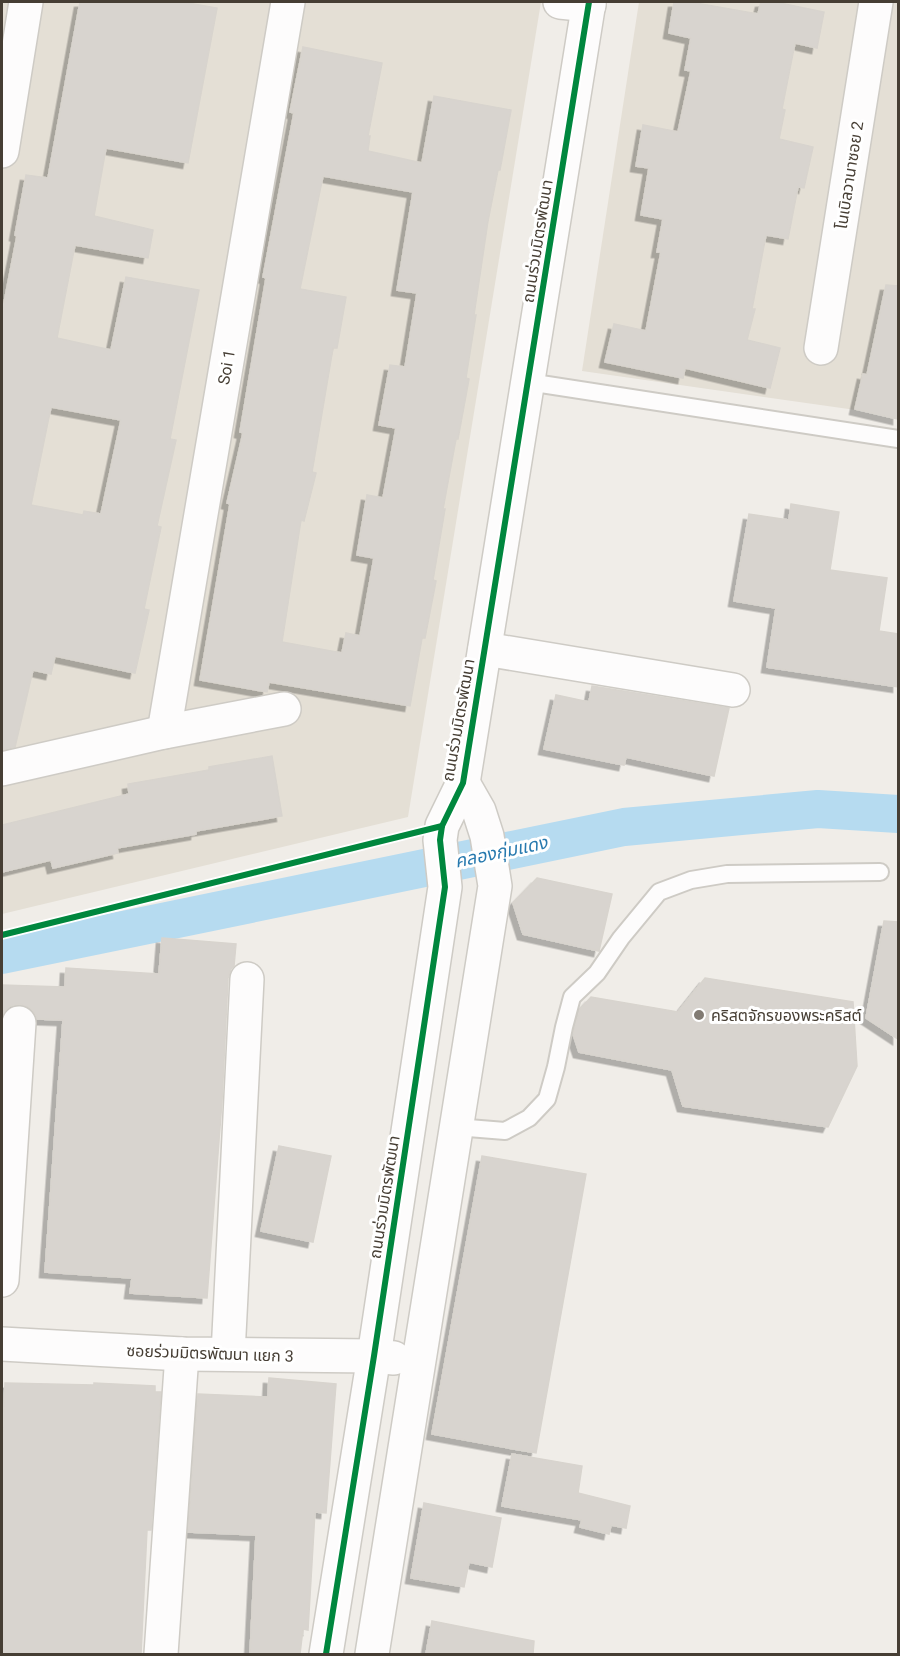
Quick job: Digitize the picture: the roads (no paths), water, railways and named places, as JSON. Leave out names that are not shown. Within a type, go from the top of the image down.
[{"type":"street","points":[[2,151],[26,2]]},
{"type":"street","name":"Soi 1","points":[[164,732],[288,2]]},
{"type":"street","name":"โนเบิลวานาซอย 2","points":[[821,348],[876,2]]},
{"type":"street","name":"ถนนร่วมมิตรพัฒนา","points":[[326,1654],[445,887],[440,840],[442,826],[463,783],[528,382],[579,3]]},
{"type":"street","points":[[485,649],[733,690]]},
{"type":"street","points":[[2,770],[164,732],[284,709]]},
{"type":"street","name":"ถนนร่วมมิตรพัฒนา","points":[[372,1654],[495,886],[487,836],[479,812],[463,783]]},
{"type":"street","points":[[228,1354],[247,979]]},
{"type":"street","points":[[2,1280],[19,1023]]},
{"type":"street","name":"ซอยร่วมมิตรพัฒนา แยก 3","points":[[2,1344],[182,1354],[374,1356],[419,1361]]},
{"type":"street","points":[[161,1654],[182,1354]]},
{"type":"lane","points":[[528,382],[898,440]]},
{"type":"lane","points":[[456,1127],[505,1131],[529,1118],[547,1099],[572,997],[597,973],[621,938],[659,892],[691,880],[727,874],[880,872]]},
{"type":"waterway","name":"คลองกุ่มแดง","points":[[2,955],[624,827],[818,809],[898,814]]},
{"type":"place","name":"คริสตจักรของพระคริสต์","points":[[699,1015]]}]
